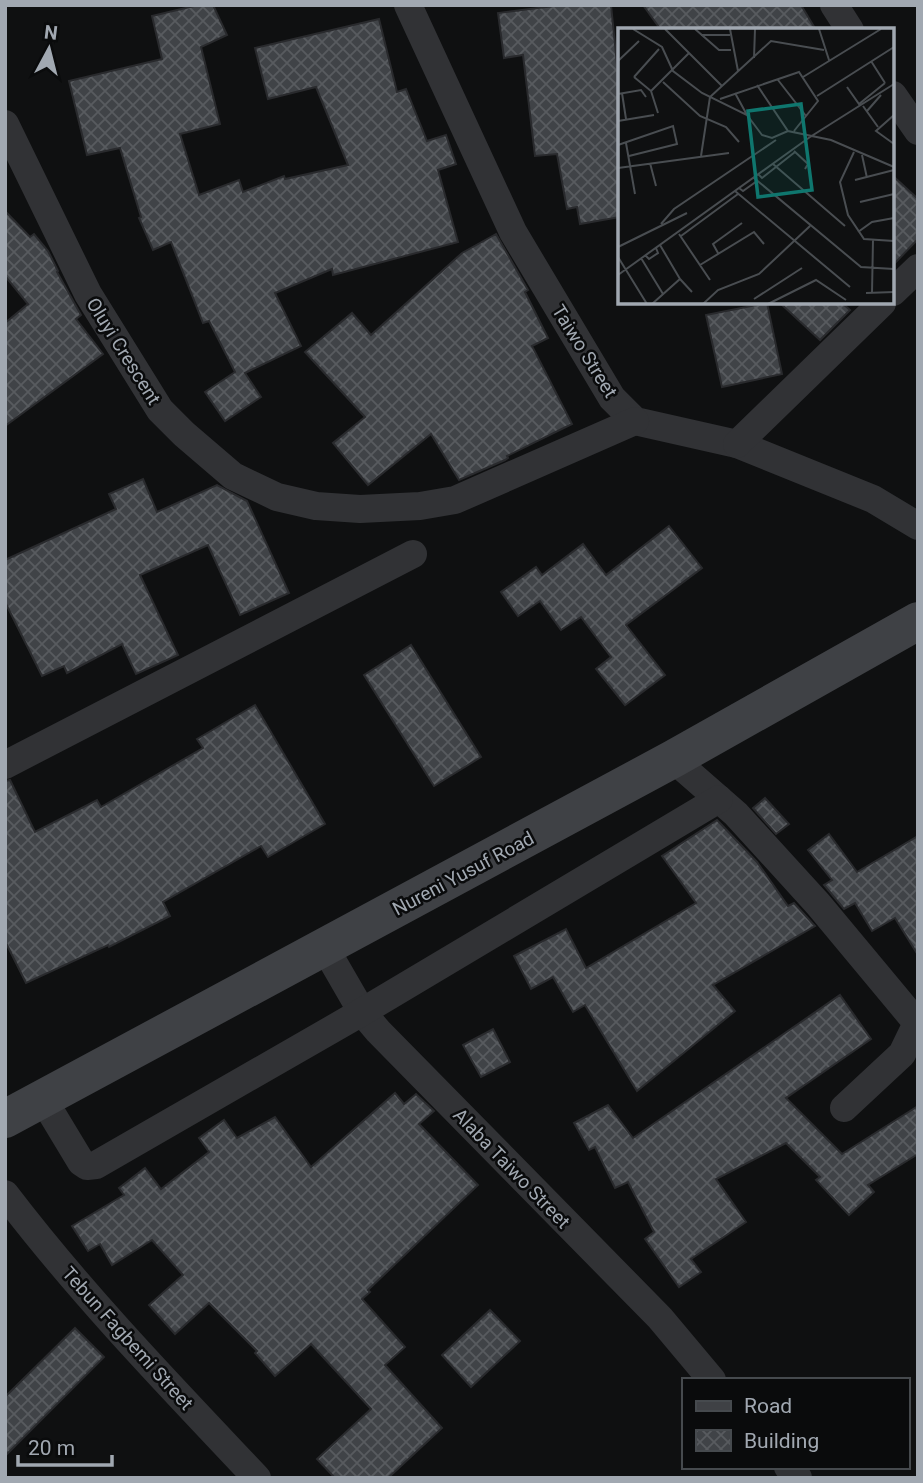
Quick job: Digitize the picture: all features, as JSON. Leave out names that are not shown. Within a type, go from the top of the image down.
[{"type":"street","name":"Taiwo Street","points":[[408,5],[513,232],[612,398],[635,421]]},
{"type":"street","points":[[834,5],[849,28]]},
{"type":"street","points":[[895,98],[918,131]]},
{"type":"street","name":"Oluyi Crescent","points":[[5,124],[88,294],[160,410],[233,476],[277,497],[316,506],[360,509],[421,506],[456,500],[635,421]]},
{"type":"street","points":[[895,290],[918,268]]},
{"type":"street","points":[[737,444],[881,304]]},
{"type":"street","points":[[635,421],[737,444],[873,499],[918,526]]},
{"type":"street","points":[[5,765],[413,554]]},
{"type":"street","name":"Nureni Yusuf Road","points":[[5,1119],[673,759],[918,621]]},
{"type":"street","points":[[673,759],[736,814],[818,904],[917,1023],[902,1054],[844,1108]]},
{"type":"street","points":[[43,1099],[81,1161],[87,1166],[96,1166],[362,1012],[719,799]]},
{"type":"street","name":"Alaba Taiwo Street","points":[[325,948],[362,1012],[378,1031],[660,1318],[710,1378]]},
{"type":"street","name":"Tebun Fagbemi Street","points":[[8,1202],[136,1350],[257,1478]]},
{"type":"building","points":[[198,5],[213,5],[227,35],[201,47],[220,124],[180,134],[199,195],[239,180],[243,192],[284,176],[285,179],[348,165],[316,87],[268,99],[255,48],[379,19],[397,92],[406,89],[427,141],[446,135],[456,164],[438,170],[458,242],[333,275],[332,269],[275,293],[301,346],[245,373],[261,397],[225,421],[205,392],[235,372],[209,321],[203,323],[171,242],[153,250],[139,218],[141,217],[120,148],[87,155],[69,81],[162,59],[152,16]]},
{"type":"building","points":[[562,5],[611,5],[618,74],[618,217],[580,224],[577,207],[567,209],[557,154],[535,156],[523,55],[504,58],[498,13]]},
{"type":"building","points":[[643,5],[801,5],[815,28],[660,28]]},
{"type":"building","points":[[895,178],[918,199],[918,239],[895,263]]},
{"type":"building","points":[[5,211],[30,237],[34,234],[48,251],[81,315],[76,319],[103,354],[5,426],[5,323],[28,304],[5,276]]},
{"type":"building","points":[[496,234],[528,290],[525,292],[548,338],[532,346],[572,424],[507,456],[505,460],[459,480],[431,434],[368,485],[333,443],[365,417],[305,352],[352,313],[371,335],[462,253]]},
{"type":"building","points":[[767,304],[782,374],[722,387],[706,315]]},
{"type":"building","points":[[781,304],[843,304],[850,310],[820,340]]},
{"type":"building","points":[[143,479],[157,512],[217,485],[247,501],[289,593],[240,615],[208,545],[140,575],[178,655],[136,674],[122,644],[67,673],[64,666],[42,676],[5,602],[5,560],[116,509],[109,494]]},
{"type":"building","points":[[669,526],[702,568],[626,625],[665,675],[625,705],[596,669],[611,657],[581,617],[561,630],[540,601],[518,616],[501,592],[536,567],[542,575],[583,544],[606,575]]},
{"type":"building","points":[[411,645],[481,757],[434,786],[364,675]]},
{"type":"building","points":[[255,705],[325,824],[268,857],[261,846],[163,902],[170,916],[109,947],[108,945],[26,983],[5,941],[5,781],[10,780],[35,832],[97,800],[101,807],[203,748],[197,739]]},
{"type":"building","points":[[765,798],[789,824],[776,834],[753,808]]},
{"type":"building","points":[[717,820],[757,862],[788,906],[794,903],[815,926],[713,985],[735,1011],[637,1091],[585,1005],[573,1012],[553,977],[531,989],[514,956],[566,929],[586,968],[696,903],[662,856]]},
{"type":"building","points":[[829,834],[857,872],[918,836],[918,955],[895,918],[872,931],[855,903],[844,909],[824,885],[832,880],[808,850]]},
{"type":"building","points":[[840,995],[871,1039],[786,1098],[842,1154],[918,1106],[918,1154],[868,1185],[874,1192],[849,1215],[816,1180],[820,1177],[786,1143],[716,1179],[746,1222],[691,1259],[701,1272],[679,1287],[645,1239],[654,1232],[628,1182],[615,1188],[595,1147],[589,1150],[574,1123],[608,1105],[633,1138]]},
{"type":"building","points":[[493,1029],[510,1062],[481,1077],[463,1045]]},
{"type":"building","points":[[395,1093],[404,1104],[416,1094],[434,1111],[419,1124],[478,1185],[368,1290],[370,1292],[362,1299],[405,1347],[385,1365],[442,1428],[388,1478],[335,1478],[317,1459],[371,1409],[311,1344],[275,1376],[255,1353],[257,1351],[209,1303],[175,1334],[149,1305],[183,1275],[152,1240],[112,1265],[100,1244],[88,1251],[72,1226],[124,1195],[119,1188],[145,1168],[161,1189],[209,1152],[199,1138],[224,1120],[237,1138],[275,1117],[311,1167]]},
{"type":"building","points":[[490,1310],[520,1341],[471,1387],[442,1355]]},
{"type":"building","points":[[75,1328],[104,1357],[5,1456],[5,1397]]}]
